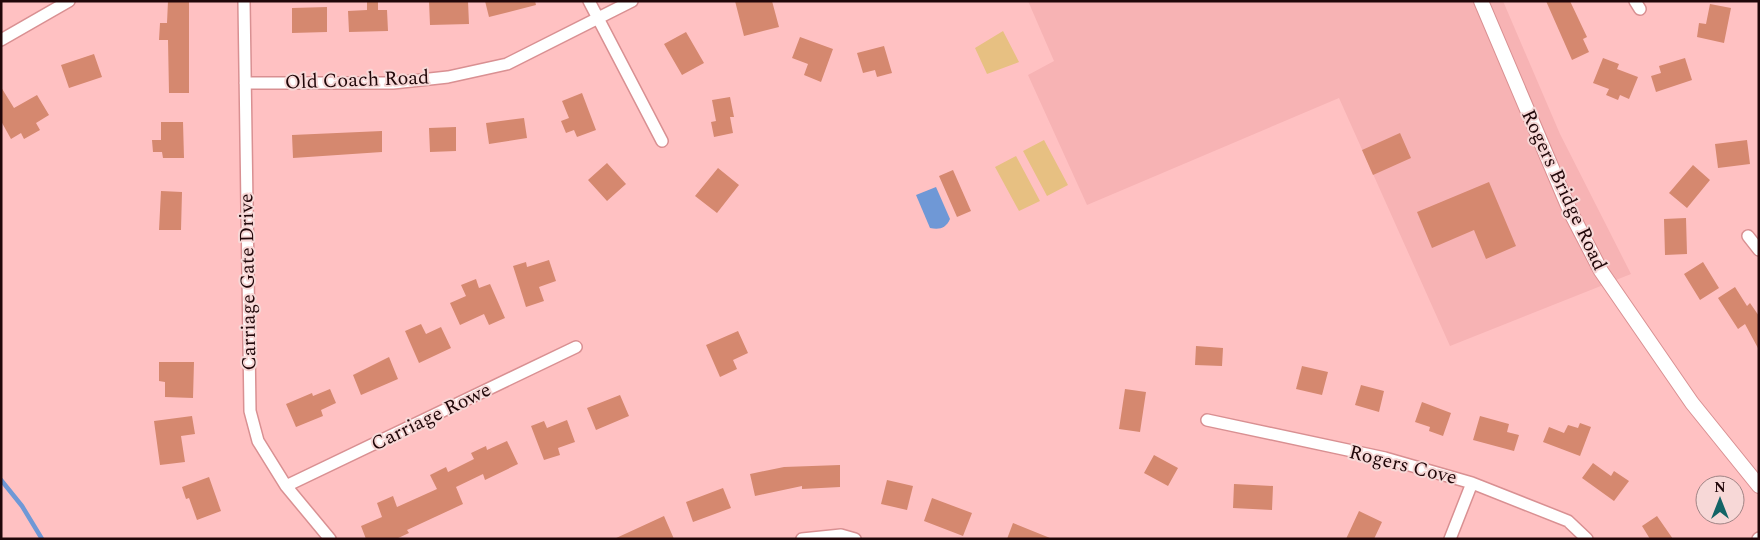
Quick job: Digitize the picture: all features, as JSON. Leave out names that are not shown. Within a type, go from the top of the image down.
[{"type":"street","points":[[1,40],[69,1]]},
{"type":"street","name":"Carriage Gate Drive","points":[[244,1],[250,411],[258,442],[286,486],[330,539]]},
{"type":"street","points":[[590,1],[597,18],[662,141]]},
{"type":"street","name":"Old Coach Road","points":[[245,83],[393,83],[448,77],[507,64],[632,1]]},
{"type":"street","name":"Rogers Bridge Road","points":[[1481,1],[1571,213],[1601,271],[1692,403],[1759,486]]},
{"type":"street","points":[[1748,236],[1759,250]]},
{"type":"street","name":"Carriage Rowe","points":[[286,486],[576,347]]},
{"type":"street","name":"Rogers Cove","points":[[1207,420],[1385,458],[1472,483],[1568,521],[1587,539]]},
{"type":"street","points":[[1450,539],[1472,483]]},
{"type":"street","points":[[802,539],[841,535],[855,539]]},
{"type":"shaded area","points":[[1028,1],[1503,1],[1560,134],[1631,274],[1450,346],[1339,98],[1087,205],[1028,75],[1054,61]]},
{"type":"shaded area","points":[[1003,31],[1019,62],[987,74],[975,48]]},
{"type":"shaded area","points":[[1044,140],[1068,185],[1047,196],[1023,151]]},
{"type":"shaded area","points":[[1016,156],[1040,201],[1019,211],[995,167]]},
{"type":"water","points":[[936,187],[950,219],[945,226],[937,229],[930,228],[916,195]]},
{"type":"building","points":[[168,1],[189,1],[189,93],[169,93],[168,40],[159,40],[160,23],[167,23]]},
{"type":"building","points":[[378,1],[378,10],[387,10],[388,31],[349,32],[348,11],[367,10],[367,2]]},
{"type":"building","points":[[429,1],[468,1],[469,24],[430,25]]},
{"type":"building","points":[[485,1],[535,1],[536,5],[489,17]]},
{"type":"building","points":[[735,1],[772,1],[779,27],[744,36]]},
{"type":"building","points":[[1546,1],[1570,1],[1587,37],[1583,39],[1589,52],[1572,60]]},
{"type":"building","points":[[1710,4],[1731,8],[1724,43],[1697,37],[1699,23],[1706,24]]},
{"type":"building","points":[[327,7],[327,32],[292,33],[292,8]]},
{"type":"building","points":[[686,32],[704,63],[682,75],[664,44]]},
{"type":"building","points":[[800,37],[833,49],[821,82],[804,75],[808,64],[792,58]]},
{"type":"building","points":[[884,46],[892,73],[877,77],[875,70],[863,73],[857,53]]},
{"type":"building","points":[[94,54],[102,77],[69,88],[61,65]]},
{"type":"building","points":[[1603,58],[1619,64],[1617,69],[1638,77],[1629,99],[1620,95],[1618,100],[1606,95],[1609,89],[1593,83]]},
{"type":"building","points":[[1685,58],[1692,80],[1656,92],[1651,76],[1661,73],[1659,66]]},
{"type":"building","points":[[1,87],[14,108],[37,95],[49,115],[36,123],[40,130],[24,139],[21,133],[11,139],[1,121]]},
{"type":"building","points":[[582,93],[596,130],[577,137],[574,130],[566,133],[561,121],[569,118],[562,101]]},
{"type":"building","points":[[730,97],[734,117],[730,117],[733,133],[714,137],[711,122],[716,121],[712,100]]},
{"type":"building","points":[[524,118],[527,138],[489,144],[486,123]]},
{"type":"building","points":[[161,122],[183,122],[184,158],[163,158],[162,152],[153,152],[152,140],[161,140]]},
{"type":"building","points":[[456,127],[456,151],[430,152],[429,128]]},
{"type":"building","points":[[382,131],[382,152],[293,158],[292,135]]},
{"type":"building","points":[[1400,133],[1411,158],[1373,175],[1362,150]]},
{"type":"building","points":[[1747,140],[1750,164],[1718,168],[1715,144]]},
{"type":"building","points":[[607,163],[626,184],[607,201],[588,180]]},
{"type":"building","points":[[1693,165],[1710,180],[1687,208],[1669,193]]},
{"type":"building","points":[[718,168],[739,185],[717,213],[695,196]]},
{"type":"building","points":[[953,170],[971,211],[957,217],[939,176]]},
{"type":"building","points":[[1489,182],[1516,246],[1486,259],[1474,230],[1432,248],[1417,212]]},
{"type":"building","points":[[161,191],[182,192],[181,230],[159,230]]},
{"type":"building","points":[[1686,218],[1687,254],[1665,255],[1664,219]]},
{"type":"building","points":[[549,260],[556,281],[539,287],[544,301],[526,307],[513,266],[526,262],[527,267]]},
{"type":"building","points":[[1703,262],[1719,288],[1700,300],[1684,274]]},
{"type":"building","points":[[476,279],[479,288],[490,284],[505,318],[489,325],[484,314],[460,325],[450,303],[466,296],[461,285]]},
{"type":"building","points":[[1735,287],[1747,306],[1750,303],[1759,316],[1759,350],[1745,324],[1738,329],[1718,298]]},
{"type":"building","points":[[421,324],[426,334],[441,327],[451,348],[419,363],[405,331]]},
{"type":"building","points":[[738,331],[748,353],[733,360],[737,369],[720,377],[706,345]]},
{"type":"building","points":[[1196,346],[1223,348],[1222,366],[1195,365]]},
{"type":"building","points":[[389,357],[398,379],[361,395],[353,375]]},
{"type":"building","points":[[159,362],[194,362],[193,398],[165,397],[165,382],[159,381]]},
{"type":"building","points":[[1302,366],[1328,372],[1322,395],[1296,389]]},
{"type":"building","points":[[1361,385],[1384,391],[1379,412],[1355,405]]},
{"type":"building","points":[[330,389],[336,403],[321,410],[323,416],[296,427],[286,404],[312,393],[313,396]]},
{"type":"building","points":[[1125,389],[1146,392],[1140,432],[1119,429]]},
{"type":"building","points":[[620,395],[629,416],[596,430],[587,408]]},
{"type":"building","points":[[1422,402],[1451,413],[1443,436],[1429,431],[1430,427],[1415,422]]},
{"type":"building","points":[[192,416],[195,434],[181,436],[185,462],[160,465],[154,421]]},
{"type":"building","points":[[1480,416],[1509,424],[1507,432],[1519,435],[1514,451],[1473,440]]},
{"type":"building","points":[[567,420],[575,442],[558,448],[560,455],[544,460],[531,426],[544,421],[547,428]]},
{"type":"building","points":[[1580,423],[1591,427],[1580,456],[1543,442],[1549,427],[1564,433],[1568,425],[1578,428]]},
{"type":"building","points":[[507,441],[518,464],[485,480],[483,474],[456,487],[463,504],[407,530],[409,533],[396,539],[366,539],[361,526],[382,517],[377,503],[393,496],[397,507],[437,489],[430,475],[446,467],[448,472],[474,459],[471,453],[486,446],[487,450]]},
{"type":"building","points":[[1154,455],[1178,468],[1168,486],[1144,473]]},
{"type":"building","points":[[1593,463],[1611,476],[1614,471],[1629,481],[1614,501],[1582,478]]},
{"type":"building","points":[[840,465],[840,487],[802,489],[802,486],[755,496],[750,474],[784,467]]},
{"type":"building","points":[[209,477],[221,511],[197,520],[189,498],[186,499],[182,487]]},
{"type":"building","points":[[887,480],[913,486],[907,510],[881,504]]},
{"type":"building","points":[[1234,484],[1273,486],[1272,510],[1233,508]]},
{"type":"building","points":[[723,488],[731,508],[693,522],[686,502]]},
{"type":"building","points":[[932,498],[972,513],[963,536],[924,521]]},
{"type":"building","points":[[1359,511],[1382,522],[1374,539],[1346,539]]},
{"type":"building","points":[[664,516],[674,539],[614,539]]},
{"type":"building","points":[[1657,516],[1673,539],[1650,539],[1642,526]]},
{"type":"building","points":[[1013,523],[1050,538],[1050,539],[1007,539]]},
{"type":"waterway","points":[[1,480],[22,506],[42,539]]}]
